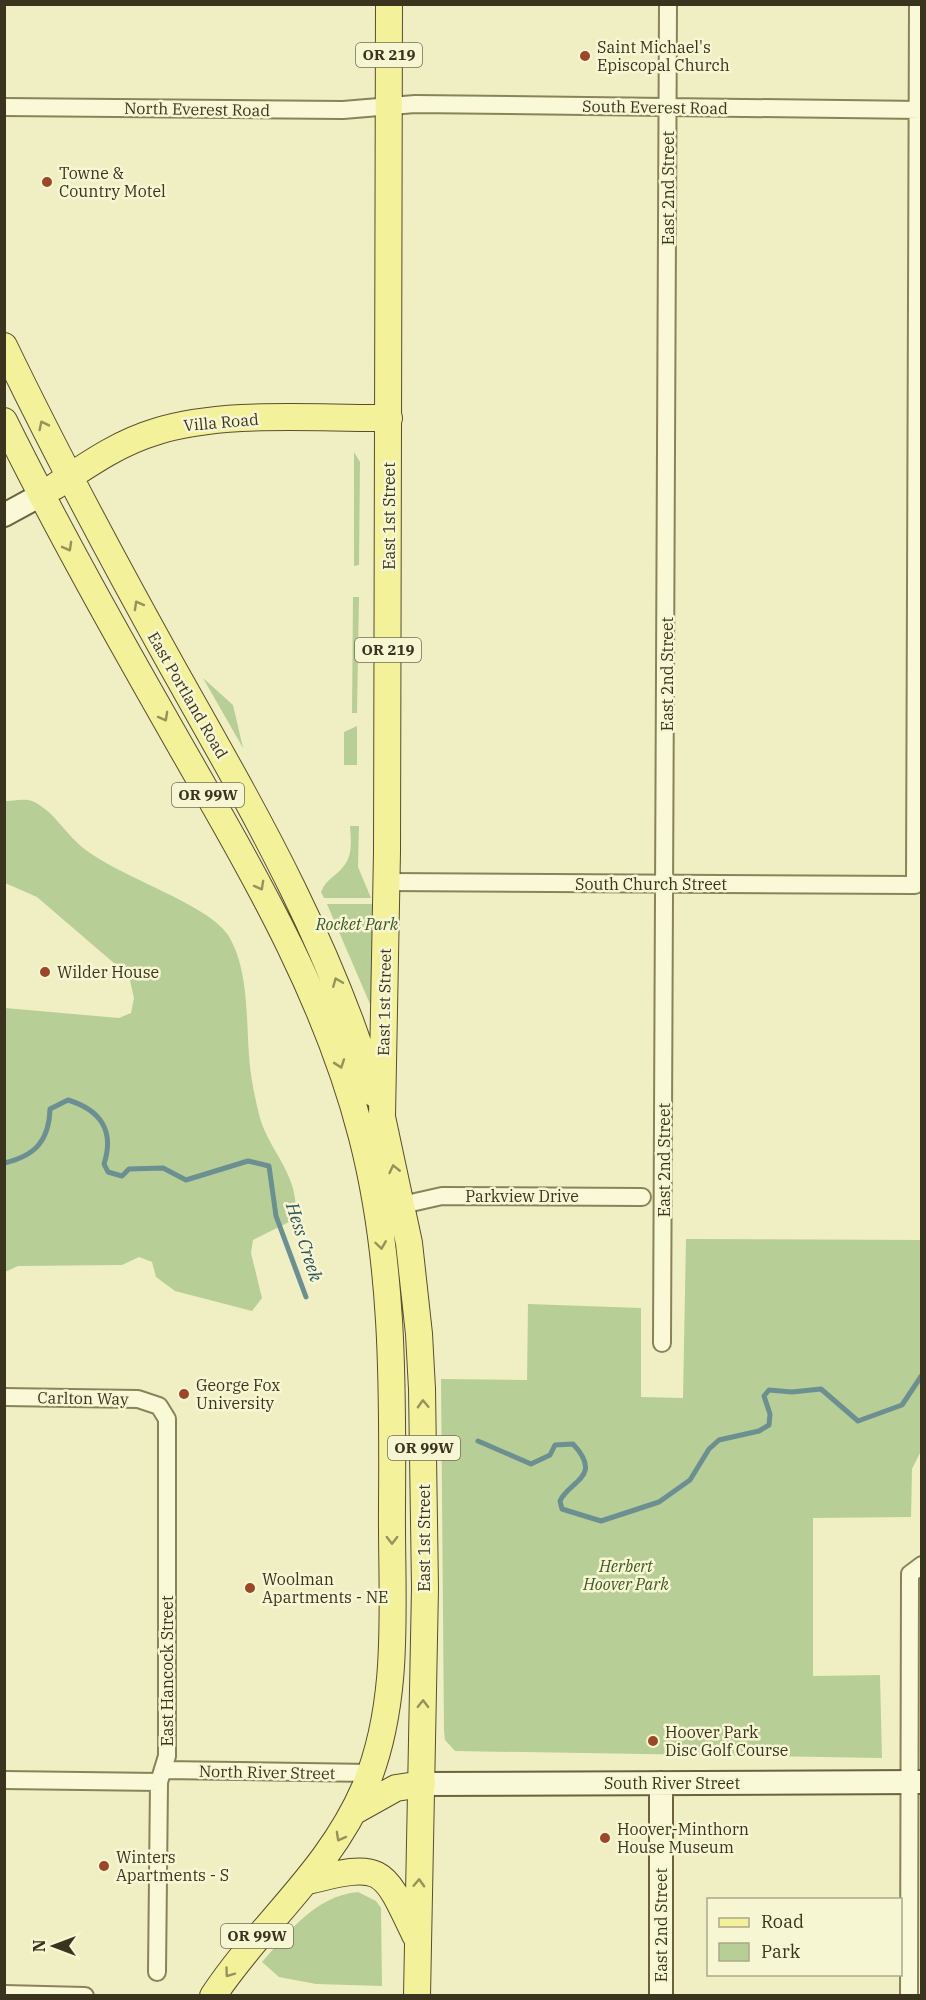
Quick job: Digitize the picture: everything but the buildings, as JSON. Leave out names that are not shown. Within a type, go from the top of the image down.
[{"type":"main road","name":"East 1st Street","points":[[389,4],[387,882],[382,1117],[402,1205],[414,1284],[422,1389],[424,1588],[417,1995]]},
{"type":"main road","name":"East Portland Road","points":[[4,346],[68,478],[294,886],[338,986],[382,1117]]},
{"type":"main road","name":"Villa Road","points":[[4,514],[41,495],[123,445],[183,424],[218,420],[389,418]]},
{"type":"main road","name":"East Portland Road","points":[[4,421],[41,495],[287,938],[323,1017],[353,1106]]},
{"type":"main road","name":"East 1st Street","points":[[308,1881],[334,1846],[371,1773],[388,1702],[391,1662],[390,1334],[375,1199],[353,1106]]},
{"type":"main road","points":[[353,1812],[396,1788],[422,1784],[411,1770],[405,1721],[391,1662]]},
{"type":"main road","name":"South River Street","points":[[422,1784],[916,1782]]},
{"type":"main road","name":"East 2nd Street","points":[[661,1783],[661,1995]]},
{"type":"main road","points":[[308,1881],[351,1871],[375,1874],[395,1892],[418,1942]]},
{"type":"main road","name":"OR 99W","points":[[213,1995],[255,1938],[308,1881]]},
{"type":"street","name":"East 2nd Street","points":[[662,1343],[666,884],[668,4]]},
{"type":"street","points":[[918,4],[920,110]]},
{"type":"street","name":"South Everest Road","points":[[389,106],[416,104],[920,110]]},
{"type":"street","name":"North Everest Road","points":[[4,107],[343,110],[389,106]]},
{"type":"street","name":"South Church Street","points":[[387,882],[915,885],[920,110]]},
{"type":"street","name":"Parkview Drive","points":[[402,1205],[442,1196],[642,1197]]},
{"type":"street","name":"Carlton Way","points":[[4,1397],[138,1399],[159,1406]]},
{"type":"street","name":"East Hancock Street","points":[[157,1972],[161,1776],[166,1756],[166,1419],[159,1406]]},
{"type":"street","points":[[909,1995],[916,1782],[910,1574],[921,1565]]},
{"type":"street","name":"North River Street","points":[[4,1780],[371,1773]]},
{"type":"street","points":[[4,1994],[85,1995]]},
{"type":"green space","points":[[354,452],[360,462],[359,565],[354,566]]},
{"type":"green space","points":[[353,597],[359,597],[357,713],[352,713]]},
{"type":"green space","points":[[203,678],[233,705],[243,748]]},
{"type":"green space","points":[[357,726],[357,765],[344,765],[344,732]]},
{"type":"green space","points":[[26,800],[39,805],[53,816],[82,847],[98,858],[182,901],[217,923],[228,935],[235,948],[243,978],[250,1070],[258,1110],[265,1131],[289,1177],[296,1204],[295,1219],[253,1240],[251,1253],[262,1298],[252,1311],[175,1291],[156,1277],[152,1262],[139,1257],[122,1265],[18,1266],[5,1272],[5,1008],[119,1018],[131,1013],[134,998],[129,976],[37,897],[5,883],[5,801]]},
{"type":"green space","points":[[350,826],[359,826],[358,867],[371,898],[324,898],[321,892],[323,888],[343,867],[348,858],[351,848]]},
{"type":"green space","name":"Rocket Park","points":[[327,904],[378,904],[372,1003],[370,1004]]},
{"type":"green space","name":"Herbert Hoover Park","points":[[686,1239],[921,1240],[922,1449],[912,1469],[911,1517],[813,1518],[813,1676],[880,1675],[882,1758],[455,1751],[445,1740],[444,1731],[441,1379],[527,1380],[528,1304],[641,1308],[641,1397],[683,1398]]},
{"type":"green space","points":[[358,1892],[376,1901],[381,1908],[382,1986],[316,1984],[279,1977],[262,1962],[304,1917],[316,1908],[329,1900]]},
{"type":"waterway","name":"Hess Creek","points":[[4,1163],[32,1151],[47,1130],[50,1109],[68,1100],[89,1109],[102,1123],[108,1141],[104,1164],[108,1172],[122,1176],[129,1169],[163,1168],[186,1180],[248,1161],[269,1166],[276,1216],[306,1297]]},
{"type":"waterway","name":"Hess Creek","points":[[478,1441],[531,1464],[550,1455],[555,1445],[573,1444],[582,1455],[585,1471],[582,1477],[564,1494],[560,1501],[562,1509],[601,1521],[659,1502],[690,1480],[709,1449],[719,1440],[759,1431],[769,1425],[770,1414],[764,1396],[769,1390],[792,1392],[821,1389],[858,1421],[902,1405],[922,1375]]},
{"type":"place","name":"Saint Michael's Episcopal Church","points":[[585,56]]},
{"type":"place","name":"Towne & Country Motel","points":[[47,182]]},
{"type":"place","name":"Wilder House","points":[[45,972]]},
{"type":"place","name":"George Fox University","points":[[184,1394]]},
{"type":"place","name":"Woolman Apartments - NE","points":[[250,1588]]},
{"type":"place","name":"Hoover Park Disc Golf Course","points":[[653,1741]]},
{"type":"place","name":"Hoover-Minthorn House Museum","points":[[605,1838]]},
{"type":"place","name":"Winters Apartments - S","points":[[104,1866]]}]
